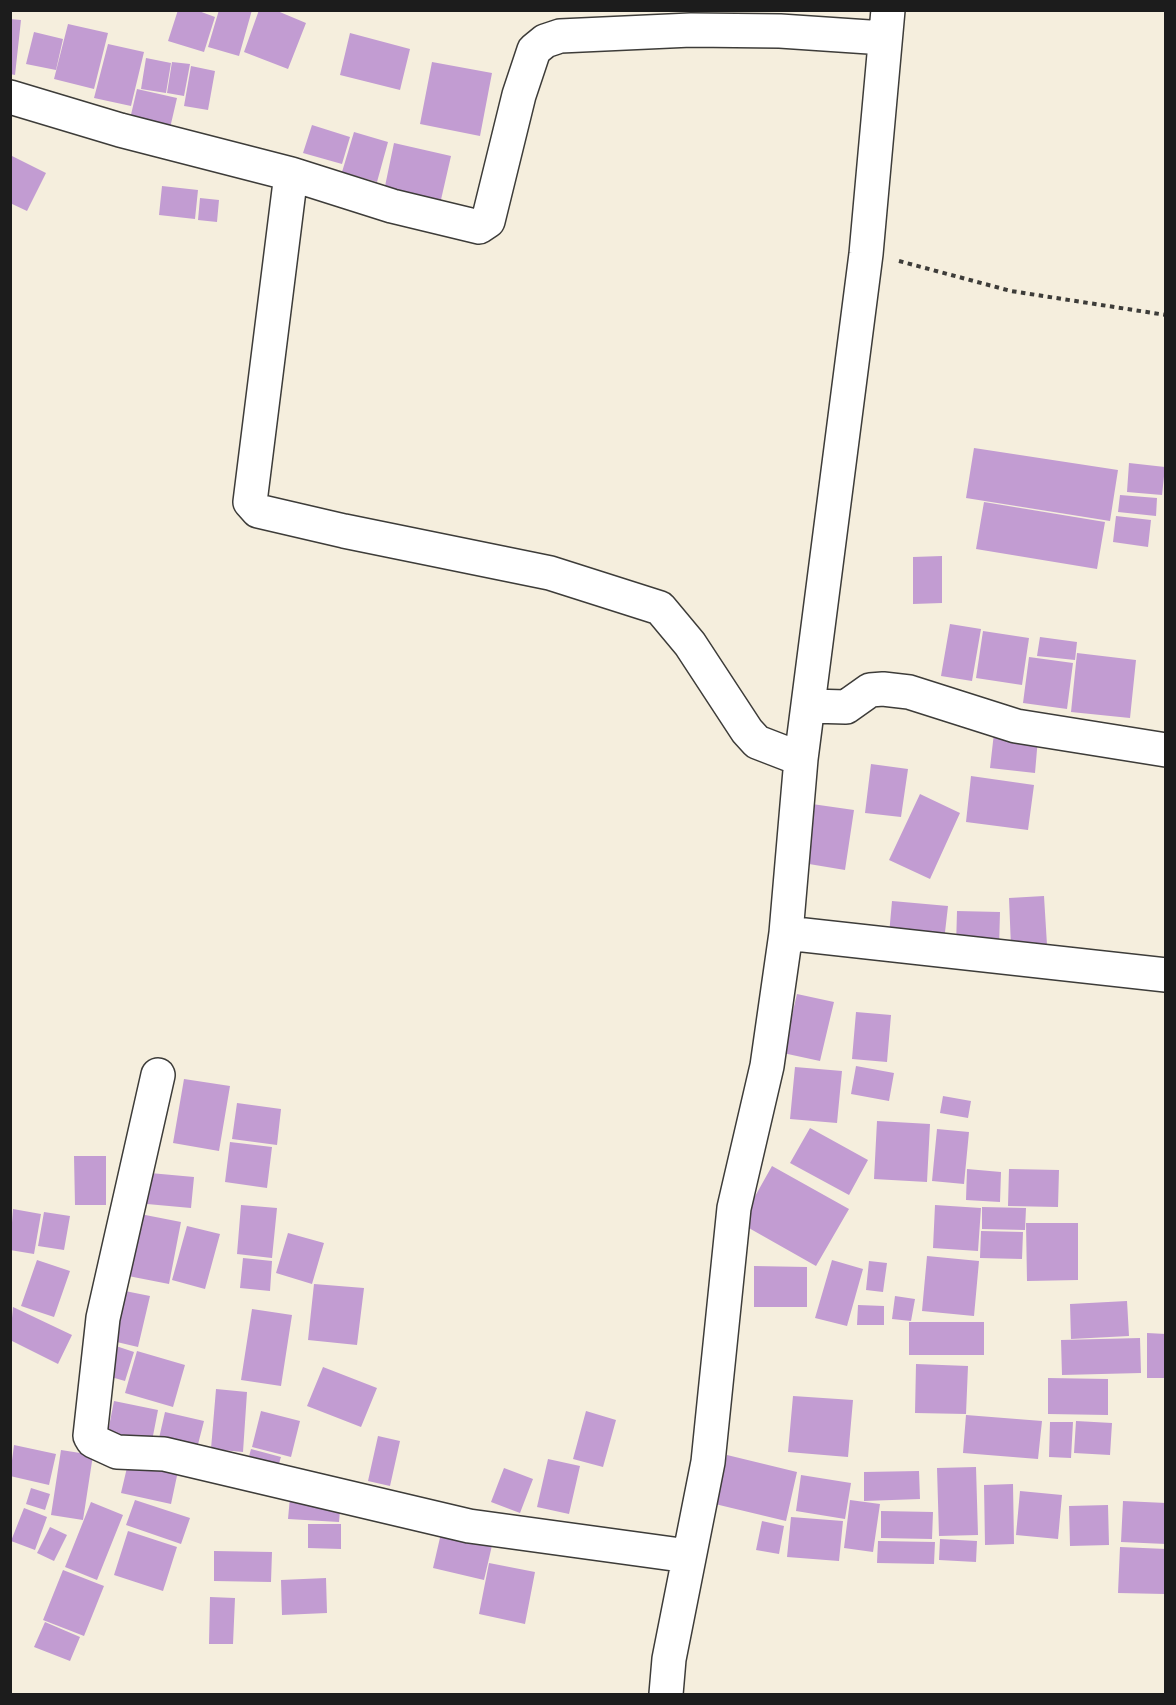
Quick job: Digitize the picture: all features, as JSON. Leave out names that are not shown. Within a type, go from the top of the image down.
[{"type":"street","points":[[10,97],[120,130],[291,174],[392,206],[479,227],[488,220],[519,95],[534,50],[552,38],[691,30],[780,31],[886,24],[866,254],[810,705],[801,759],[786,933],[767,1066],[734,1208],[708,1462],[669,1659],[666,1695]]},
{"type":"street","points":[[291,174],[254,454],[250,502],[252,507],[258,511],[344,531],[550,573],[660,608],[690,644],[747,731],[758,742],[801,759]]},
{"type":"street","points":[[810,705],[846,707],[877,688],[909,692],[1016,726],[1166,750]]},
{"type":"street","points":[[786,933],[1166,975]]},
{"type":"street","points":[[158,1075],[103,1318],[90,1436],[93,1441],[117,1452],[164,1454],[469,1526],[688,1556]]},
{"type":"path","points":[[866,254],[937,270],[1011,291],[1166,315]]},
{"type":"building","points":[[178,10],[196,10],[215,17],[204,52],[168,41]]},
{"type":"building","points":[[219,10],[252,10],[239,56],[208,47]]},
{"type":"building","points":[[259,10],[275,10],[306,23],[288,69],[244,52]]},
{"type":"building","points":[[10,19],[21,20],[15,75],[10,74]]},
{"type":"building","points":[[68,24],[108,33],[94,89],[54,79]]},
{"type":"building","points":[[34,32],[63,39],[56,70],[26,64]]},
{"type":"building","points":[[350,33],[410,49],[400,90],[340,75]]},
{"type":"building","points":[[108,44],[144,52],[131,106],[94,98]]},
{"type":"building","points":[[146,58],[171,63],[166,93],[141,89]]},
{"type":"building","points":[[172,62],[190,64],[184,96],[167,93]]},
{"type":"building","points":[[432,62],[492,73],[480,136],[420,124]]},
{"type":"building","points":[[191,66],[215,71],[208,110],[184,106]]},
{"type":"building","points":[[137,89],[177,98],[170,128],[130,119]]},
{"type":"building","points":[[312,125],[350,137],[342,164],[303,153]]},
{"type":"building","points":[[354,132],[388,142],[377,182],[342,172]]},
{"type":"building","points":[[394,143],[451,156],[440,204],[384,191]]},
{"type":"building","points":[[10,155],[46,173],[27,211],[10,203]]},
{"type":"building","points":[[162,186],[198,190],[195,219],[159,215]]},
{"type":"building","points":[[200,198],[219,200],[217,222],[198,220]]},
{"type":"building","points":[[974,448],[1118,470],[1110,521],[966,498]]},
{"type":"building","points":[[1129,463],[1165,467],[1162,495],[1127,492]]},
{"type":"building","points":[[1120,495],[1157,498],[1156,516],[1118,512]]},
{"type":"building","points":[[984,502],[1105,522],[1097,569],[976,549]]},
{"type":"building","points":[[1116,516],[1151,520],[1148,547],[1113,542]]},
{"type":"building","points":[[942,556],[942,603],[913,604],[913,557]]},
{"type":"building","points":[[950,624],[981,629],[972,681],[941,676]]},
{"type":"building","points":[[983,631],[1029,638],[1022,685],[976,678]]},
{"type":"building","points":[[1040,637],[1077,642],[1075,660],[1037,656]]},
{"type":"building","points":[[1077,653],[1136,660],[1130,718],[1071,712]]},
{"type":"building","points":[[1029,657],[1073,663],[1067,709],[1023,703]]},
{"type":"building","points":[[994,733],[1038,738],[1035,773],[990,768]]},
{"type":"building","points":[[871,764],[908,769],[901,817],[865,813]]},
{"type":"building","points":[[971,776],[1034,785],[1028,830],[966,822]]},
{"type":"building","points":[[920,794],[960,813],[930,879],[889,860]]},
{"type":"building","points":[[812,804],[854,810],[845,870],[803,863]]},
{"type":"building","points":[[1044,896],[1047,945],[1011,947],[1009,898]]},
{"type":"building","points":[[892,901],[948,906],[944,941],[889,935]]},
{"type":"building","points":[[957,911],[1000,912],[999,948],[956,947]]},
{"type":"building","points":[[797,994],[834,1002],[820,1061],[783,1053]]},
{"type":"building","points":[[856,1012],[891,1015],[887,1062],[852,1059]]},
{"type":"building","points":[[856,1066],[894,1073],[889,1101],[851,1094]]},
{"type":"building","points":[[795,1067],[842,1071],[837,1123],[790,1119]]},
{"type":"building","points":[[184,1079],[230,1086],[219,1151],[173,1143]]},
{"type":"building","points":[[943,1096],[971,1101],[968,1118],[940,1113]]},
{"type":"building","points":[[237,1103],[281,1109],[277,1145],[232,1139]]},
{"type":"building","points":[[877,1121],[930,1124],[927,1182],[874,1179]]},
{"type":"building","points":[[810,1128],[868,1160],[849,1195],[790,1163]]},
{"type":"building","points":[[937,1129],[969,1132],[964,1184],[932,1181]]},
{"type":"building","points":[[230,1142],[272,1147],[267,1188],[225,1182]]},
{"type":"building","points":[[74,1156],[106,1156],[106,1205],[75,1205]]},
{"type":"building","points":[[772,1166],[849,1209],[816,1266],[740,1223]]},
{"type":"building","points":[[967,1169],[1001,1172],[1000,1202],[966,1200]]},
{"type":"building","points":[[1009,1169],[1059,1170],[1058,1207],[1008,1206]]},
{"type":"building","points":[[139,1172],[194,1177],[191,1208],[136,1203]]},
{"type":"building","points":[[241,1205],[277,1208],[272,1258],[237,1254]]},
{"type":"building","points":[[935,1205],[981,1208],[978,1251],[933,1248]]},
{"type":"building","points":[[982,1207],[1026,1208],[1025,1230],[982,1229]]},
{"type":"building","points":[[13,1209],[41,1214],[34,1254],[10,1250]]},
{"type":"building","points":[[44,1212],[70,1216],[64,1250],[38,1246]]},
{"type":"building","points":[[130,1212],[181,1222],[169,1284],[118,1274]]},
{"type":"building","points":[[1026,1223],[1078,1223],[1078,1280],[1027,1281]]},
{"type":"building","points":[[187,1226],[220,1234],[205,1289],[172,1280]]},
{"type":"building","points":[[981,1231],[1023,1232],[1022,1259],[980,1258]]},
{"type":"building","points":[[288,1233],[324,1243],[312,1284],[276,1273]]},
{"type":"building","points":[[927,1256],[979,1261],[974,1316],[922,1311]]},
{"type":"building","points":[[243,1258],[272,1261],[270,1291],[240,1288]]},
{"type":"building","points":[[37,1260],[70,1271],[54,1317],[21,1306]]},
{"type":"building","points":[[832,1260],[863,1269],[847,1326],[815,1318]]},
{"type":"building","points":[[869,1261],[887,1263],[883,1292],[866,1290]]},
{"type":"building","points":[[754,1266],[807,1267],[807,1307],[754,1307]]},
{"type":"building","points":[[314,1284],[364,1288],[357,1345],[308,1340]]},
{"type":"building","points":[[115,1289],[150,1296],[138,1347],[104,1339]]},
{"type":"building","points":[[895,1296],[915,1299],[911,1321],[892,1319]]},
{"type":"building","points":[[1127,1301],[1129,1336],[1071,1339],[1070,1304]]},
{"type":"building","points":[[858,1305],[884,1306],[884,1325],[857,1325]]},
{"type":"building","points":[[13,1307],[72,1335],[58,1364],[10,1340]]},
{"type":"building","points":[[252,1309],[292,1315],[281,1386],[241,1380]]},
{"type":"building","points":[[909,1322],[984,1322],[984,1355],[909,1355]]},
{"type":"building","points":[[1147,1333],[1166,1334],[1166,1378],[1147,1378]]},
{"type":"building","points":[[1140,1338],[1141,1373],[1062,1375],[1061,1340]]},
{"type":"building","points":[[113,1345],[134,1352],[125,1381],[104,1375]]},
{"type":"building","points":[[137,1351],[185,1365],[173,1407],[125,1393]]},
{"type":"building","points":[[916,1364],[968,1366],[966,1414],[915,1413]]},
{"type":"building","points":[[323,1367],[377,1388],[361,1427],[307,1406]]},
{"type":"building","points":[[1048,1378],[1108,1379],[1108,1415],[1048,1414]]},
{"type":"building","points":[[216,1389],[247,1392],[243,1452],[211,1449]]},
{"type":"building","points":[[793,1396],[853,1400],[848,1457],[788,1452]]},
{"type":"building","points":[[114,1401],[158,1410],[151,1446],[107,1437]]},
{"type":"building","points":[[261,1411],[300,1421],[291,1457],[252,1447]]},
{"type":"building","points":[[586,1411],[616,1420],[603,1467],[573,1459]]},
{"type":"building","points":[[165,1412],[204,1421],[195,1456],[157,1447]]},
{"type":"building","points":[[966,1415],[1042,1421],[1038,1459],[963,1453]]},
{"type":"building","points":[[1076,1421],[1112,1423],[1110,1455],[1074,1453]]},
{"type":"building","points":[[1050,1422],[1073,1422],[1071,1458],[1049,1457]]},
{"type":"building","points":[[378,1436],[400,1441],[390,1486],[368,1481]]},
{"type":"building","points":[[14,1445],[56,1454],[49,1485],[10,1476]]},
{"type":"building","points":[[251,1449],[281,1457],[275,1476],[246,1468]]},
{"type":"building","points":[[61,1450],[93,1455],[83,1520],[51,1515]]},
{"type":"building","points":[[727,1455],[797,1472],[786,1521],[715,1504]]},
{"type":"building","points":[[129,1459],[178,1471],[171,1504],[121,1493]]},
{"type":"building","points":[[548,1459],[580,1466],[569,1514],[537,1507]]},
{"type":"building","points":[[976,1467],[978,1535],[939,1536],[937,1468]]},
{"type":"building","points":[[504,1468],[533,1479],[520,1513],[491,1502]]},
{"type":"building","points":[[919,1471],[920,1499],[864,1501],[864,1472]]},
{"type":"building","points":[[801,1475],[851,1483],[845,1519],[796,1511]]},
{"type":"building","points":[[1013,1484],[1014,1544],[985,1545],[984,1485]]},
{"type":"building","points":[[31,1488],[50,1494],[45,1510],[26,1504]]},
{"type":"building","points":[[1020,1491],[1062,1495],[1058,1539],[1016,1535]]},
{"type":"building","points":[[290,1497],[341,1499],[339,1522],[288,1519]]},
{"type":"building","points":[[135,1500],[190,1518],[181,1544],[126,1525]]},
{"type":"building","points":[[850,1500],[880,1504],[873,1552],[844,1548]]},
{"type":"building","points":[[1123,1501],[1166,1503],[1166,1544],[1121,1542]]},
{"type":"building","points":[[91,1502],[123,1515],[97,1580],[65,1567]]},
{"type":"building","points":[[1108,1505],[1109,1545],[1070,1546],[1069,1506]]},
{"type":"building","points":[[24,1508],[47,1517],[35,1550],[11,1541]]},
{"type":"building","points":[[881,1511],[933,1512],[932,1539],[881,1538]]},
{"type":"building","points":[[791,1517],[843,1521],[839,1561],[787,1557]]},
{"type":"building","points":[[762,1521],[784,1526],[779,1554],[756,1550]]},
{"type":"building","points":[[308,1524],[341,1524],[341,1549],[308,1548]]},
{"type":"building","points":[[50,1527],[67,1535],[54,1561],[37,1553]]},
{"type":"building","points":[[442,1529],[493,1541],[484,1580],[433,1568]]},
{"type":"building","points":[[128,1531],[177,1547],[163,1591],[114,1575]]},
{"type":"building","points":[[940,1539],[977,1541],[976,1562],[939,1560]]},
{"type":"building","points":[[878,1541],[935,1542],[934,1564],[877,1563]]},
{"type":"building","points":[[1120,1547],[1166,1549],[1164,1594],[1118,1593]]},
{"type":"building","points":[[214,1551],[272,1552],[271,1582],[214,1581]]},
{"type":"building","points":[[489,1563],[535,1572],[525,1624],[479,1614]]},
{"type":"building","points":[[63,1570],[104,1586],[84,1636],[43,1620]]},
{"type":"building","points":[[326,1578],[327,1613],[282,1615],[281,1580]]},
{"type":"building","points":[[210,1597],[235,1598],[233,1644],[209,1644]]},
{"type":"building","points":[[45,1622],[80,1637],[70,1661],[34,1647]]}]
